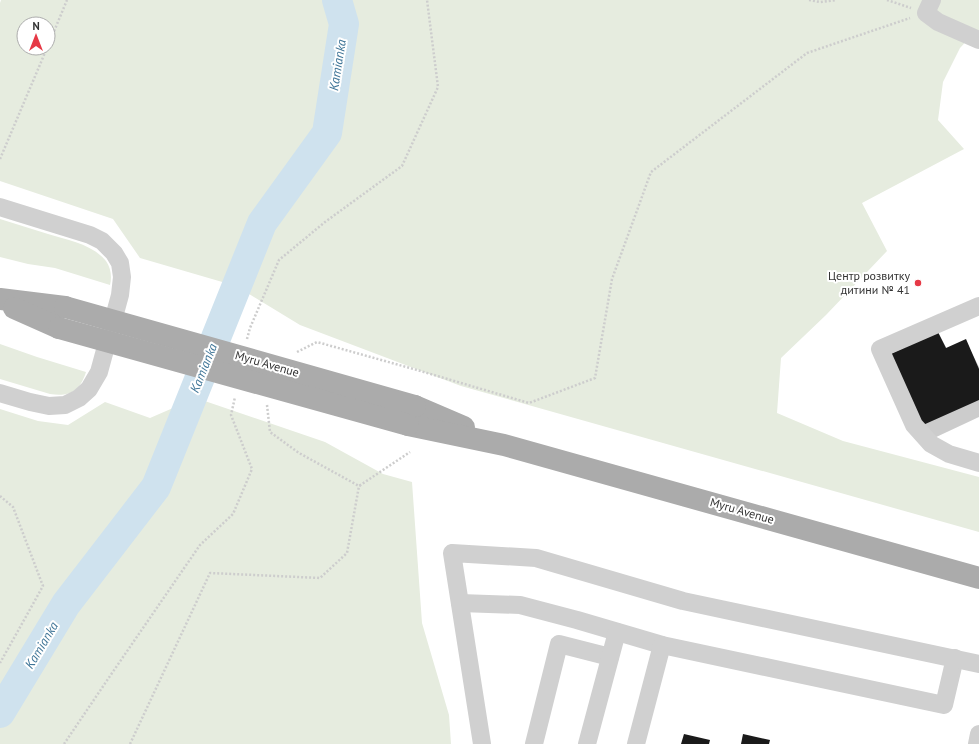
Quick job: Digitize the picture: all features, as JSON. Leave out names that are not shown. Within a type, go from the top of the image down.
[{"type":"main road","name":"Myru Avenue","points":[[0,301],[412,415],[504,445],[979,578]]},
{"type":"street","points":[[929,7],[938,22],[979,40]]},
{"type":"street","points":[[0,207],[90,235],[102,241],[114,253],[120,263],[122,277],[120,295],[98,372],[89,389],[79,398],[65,405],[49,406],[0,393]]},
{"type":"street","points":[[979,306],[880,350],[914,425],[931,444],[949,454],[979,463]]},
{"type":"street","points":[[482,744],[452,553],[536,558],[683,601],[979,664]]},
{"type":"street","points":[[460,604],[520,605],[662,645],[944,705],[955,658]]},
{"type":"street","points":[[587,744],[617,632]]},
{"type":"street","points":[[534,744],[559,644],[610,657]]},
{"type":"street","points":[[636,744],[662,645]]},
{"type":"street","points":[[977,744],[979,734]]},
{"type":"path","points":[[56,27],[67,0]]},
{"type":"path","points":[[809,0],[820,2],[836,0]]},
{"type":"path","points":[[887,0],[929,7]]},
{"type":"path","points":[[417,370],[528,403],[595,378],[612,279],[651,172],[807,53],[929,7]]},
{"type":"path","points":[[0,159],[44,56]]},
{"type":"path","points":[[130,744],[210,573],[320,578],[347,553],[359,486],[410,452]]},
{"type":"path","points":[[0,496],[13,507],[43,586],[0,663]]},
{"type":"shaded area","points":[[1,0],[979,0],[979,36],[973,34],[960,48],[943,82],[938,120],[964,149],[862,203],[887,251],[826,315],[781,358],[777,413],[843,441],[979,477],[979,532],[461,386],[300,325],[236,286],[140,258],[113,219],[0,181]]},
{"type":"shaded area","points":[[0,219],[71,241],[94,250],[108,264],[111,273],[110,285],[55,268],[28,264],[0,257]]},
{"type":"shaded area","points":[[0,344],[86,372],[84,379],[73,391],[57,395],[0,379]]},
{"type":"shaded area","points":[[196,398],[325,442],[383,474],[412,482],[422,623],[449,715],[451,744],[0,744],[0,409],[38,421],[68,425],[105,402],[150,418]]},
{"type":"building","points":[[938,332],[946,348],[966,339],[979,369],[979,400],[923,425],[890,354]]},
{"type":"building","points":[[684,734],[710,740],[709,744],[681,744]]},
{"type":"building","points":[[743,734],[770,740],[769,744],[741,744]]},
{"type":"waterway","name":"Kamianka","points":[[0,713],[66,604],[156,487],[262,223],[327,133],[344,24],[337,0]]},
{"type":"place","name":"Центр розвитку дитини № 41","points":[[918,283]]}]
